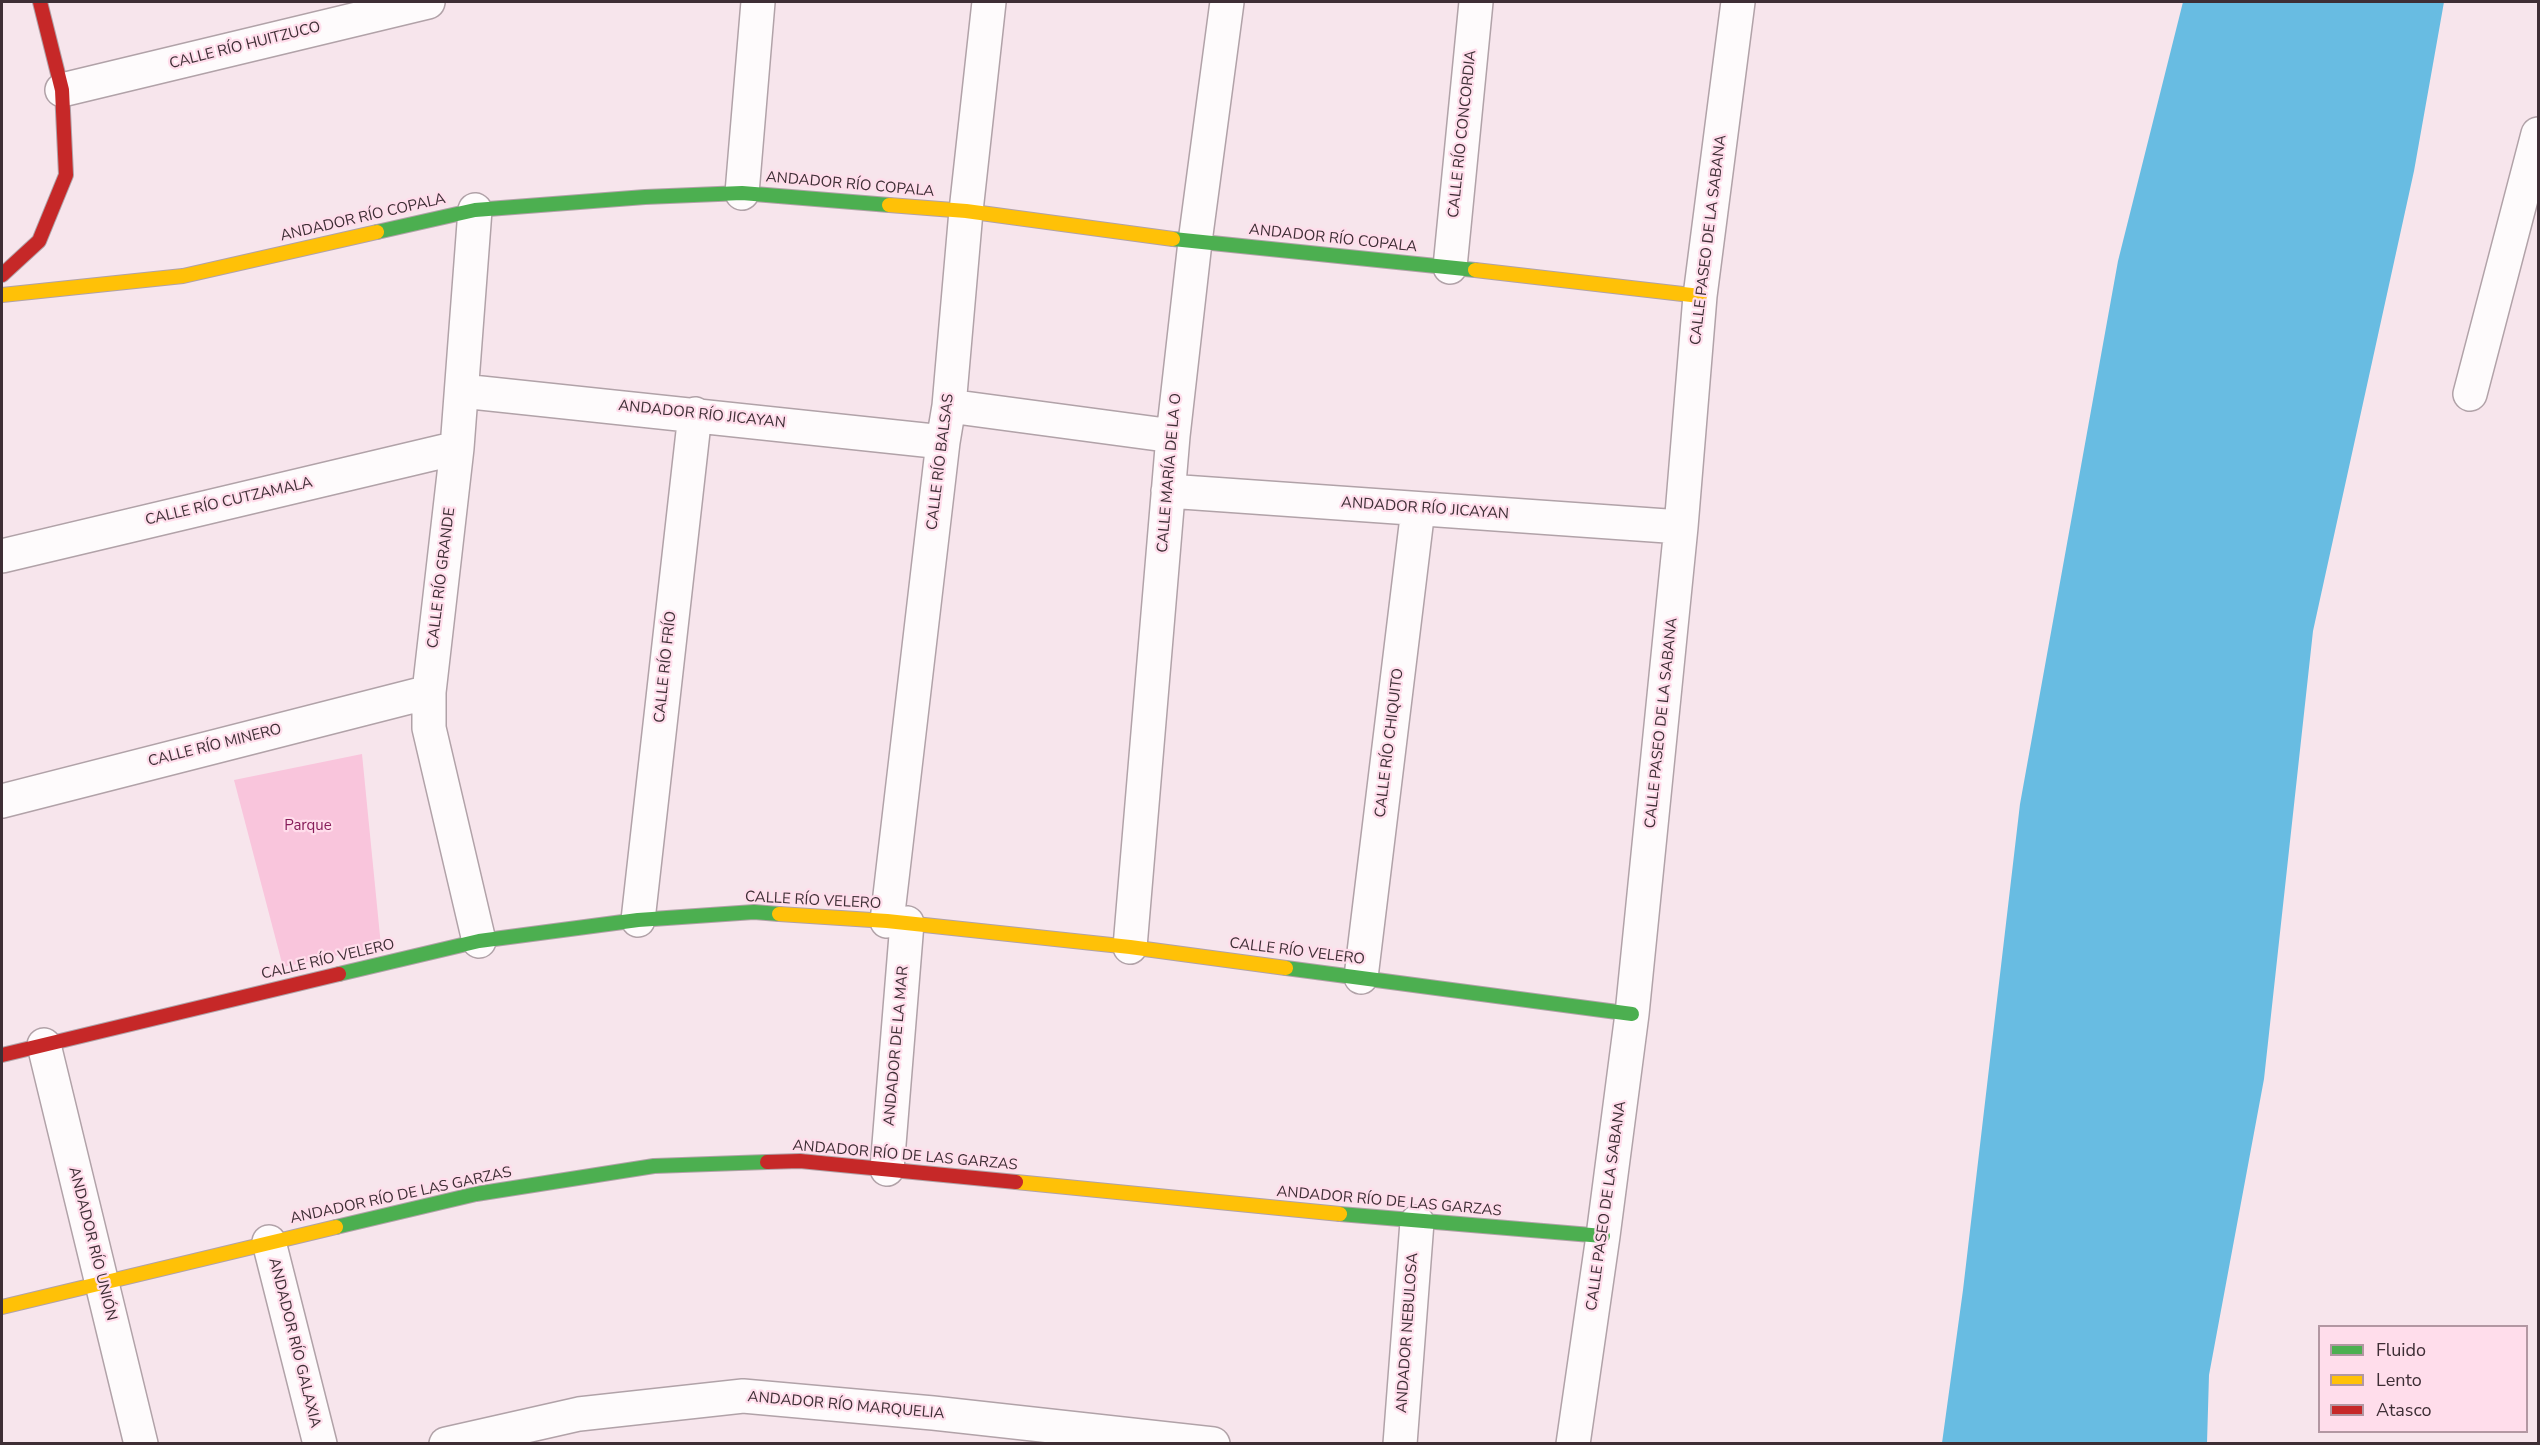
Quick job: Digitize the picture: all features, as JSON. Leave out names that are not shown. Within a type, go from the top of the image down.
[{"type":"street","points":[[2,275],[39,241],[66,175],[62,90],[40,2]]},
{"type":"street","name":"CALLE RÍO HUITZUCO","points":[[62,90],[428,2]]},
{"type":"street","points":[[742,193],[758,2]]},
{"type":"street","name":"CALLE RÍO BALSAS","points":[[897,922],[943,442],[949,406],[966,211],[989,2]]},
{"type":"street","name":"CALLE MARÍA DE LA O","points":[[1130,947],[1173,436],[1194,242],[1227,2]]},
{"type":"street","name":"CALLE RÍO CONCORDIA","points":[[1450,267],[1476,2]]},
{"type":"street","name":"CALLE PASEO DE LA SABANA","points":[[1573,1443],[1604,1236],[1632,1014],[1682,527],[1700,296],[1738,2]]},
{"type":"street","points":[[2470,394],[2538,134]]},
{"type":"street","name":"ANDADOR RÍO COPALA","points":[[2,295],[183,276],[475,210],[645,197],[742,193],[966,211],[1194,242],[1450,267],[1700,296]]},
{"type":"street","name":"CALLE RÍO GRANDE","points":[[475,210],[457,448],[429,692],[429,728],[479,940]]},
{"type":"street","name":"ANDADOR RÍO JICAYAN","points":[[462,391],[943,442]]},
{"type":"street","points":[[949,406],[1173,436]]},
{"type":"street","name":"CALLE RÍO FRÍO","points":[[638,920],[695,414]]},
{"type":"street","name":"CALLE RÍO CUTZAMALA","points":[[2,556],[457,448]]},
{"type":"street","name":"ANDADOR RÍO JICAYAN","points":[[1168,491],[1682,527]]},
{"type":"street","name":"CALLE RÍO CHIQUITO","points":[[1361,977],[1418,508]]},
{"type":"street","name":"CALLE RÍO MINERO","points":[[2,801],[429,692]]},
{"type":"street","name":"CALLE RÍO VELERO","points":[[2,1055],[479,940],[638,920],[753,912],[897,922],[1130,947],[1632,1014]]},
{"type":"street","name":"ANDADOR DE LA MAR","points":[[887,1169],[897,922]]},
{"type":"street","name":"ANDADOR RÍO UNIÓN","points":[[44,1045],[141,1443]]},
{"type":"street","name":"ANDADOR RÍO DE LAS GARZAS","points":[[2,1307],[476,1194],[654,1166],[800,1161],[1417,1222],[1604,1236]]},
{"type":"street","name":"ANDADOR NEBULOSA","points":[[1400,1443],[1417,1222]]},
{"type":"street","name":"ANDADOR RÍO GALAXIA","points":[[269,1242],[320,1443]]},
{"type":"street","name":"ANDADOR RÍO MARQUELIA","points":[[446,1443],[579,1414],[743,1396],[933,1413],[1213,1443]]},
{"type":"green space","name":"Parque","points":[[362,754],[381,946],[283,967],[234,780]]},
{"type":"water","points":[[2183,2],[2444,2],[2414,171],[2313,631],[2264,1079],[2209,1375],[2207,1443],[1942,1443],[1963,1290],[2020,804],[2118,261]]},
{"type":"traffic: fast","points":[[377,232],[475,210],[645,197],[742,193],[889,205]]},
{"type":"traffic: fast","points":[[1173,239],[1475,270]]},
{"type":"traffic: fast","points":[[339,974],[479,941],[638,920],[754,912],[779,914]]},
{"type":"traffic: fast","points":[[1286,968],[1632,1014]]},
{"type":"traffic: fast","points":[[336,1227],[476,1194],[654,1166],[767,1162]]},
{"type":"traffic: fast","points":[[1340,1214],[1603,1236]]},
{"type":"traffic: slow","points":[[889,205],[966,211],[1173,239]]},
{"type":"traffic: slow","points":[[2,295],[183,276],[377,232]]},
{"type":"traffic: slow","points":[[1475,270],[1700,296]]},
{"type":"traffic: slow","points":[[779,914],[887,921],[1130,947],[1286,968]]},
{"type":"traffic: slow","points":[[1016,1182],[1340,1214]]},
{"type":"traffic: slow","points":[[2,1307],[336,1227]]},
{"type":"traffic: jam","points":[[2,275],[39,241],[66,175],[62,90],[40,2]]},
{"type":"traffic: jam","points":[[2,1055],[339,974]]},
{"type":"traffic: jam","points":[[767,1162],[800,1161],[1016,1182]]}]
